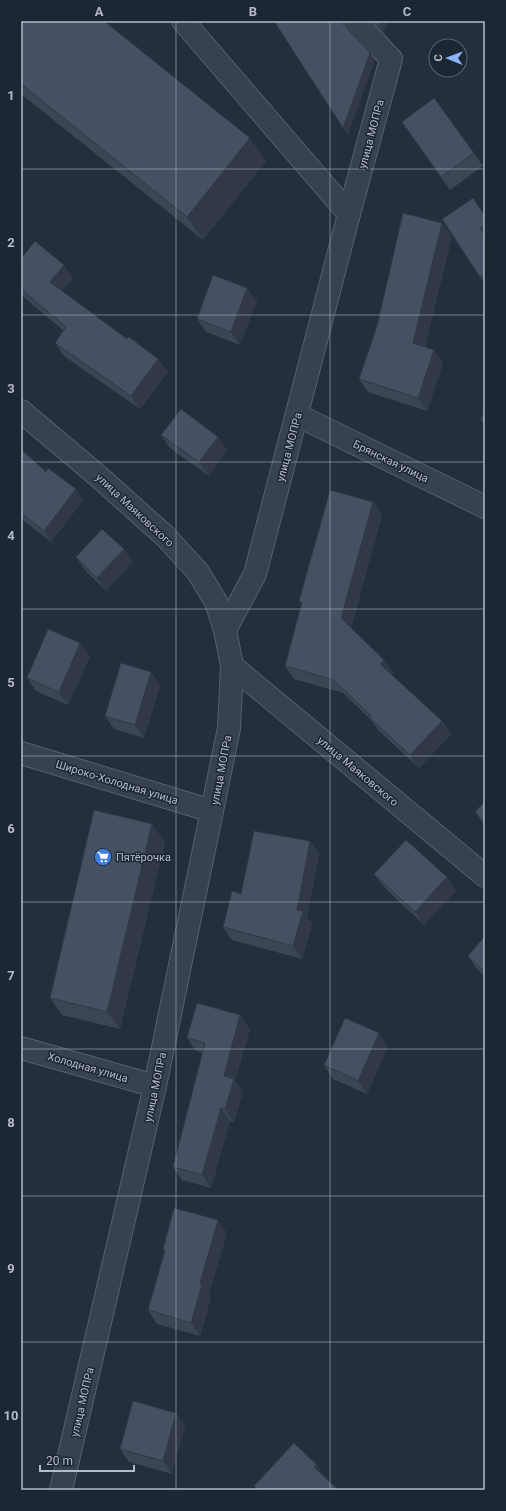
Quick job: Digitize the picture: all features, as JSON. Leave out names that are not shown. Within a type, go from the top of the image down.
[{"type":"street","points":[[183,21],[349,214]]},
{"type":"street","name":"улица МОПРа","points":[[62,1490],[155,1086],[229,728],[232,666],[225,630],[255,574],[391,59],[355,21]]},
{"type":"street","name":"улица Маяковского","points":[[21,411],[98,476],[165,536],[198,572],[216,602],[225,630]]},
{"type":"street","name":"Брянская улица","points":[[297,415],[485,507]]},
{"type":"street","name":"улица Маяковского","points":[[232,666],[485,876]]},
{"type":"street","name":"Широко-Холодная улица","points":[[21,753],[212,811]]},
{"type":"street","name":"Холодная улица","points":[[21,1048],[155,1086]]},
{"type":"building","points":[[21,21],[104,21],[250,138],[187,217],[21,84]]},
{"type":"building","points":[[274,21],[340,21],[370,53],[343,128]]},
{"type":"building","points":[[374,21],[381,21],[379,26]]},
{"type":"building","points":[[434,98],[474,153],[441,177],[402,122]]},
{"type":"building","points":[[473,198],[485,216],[485,225],[480,228],[485,236],[485,274],[480,277],[442,219]]},
{"type":"building","points":[[403,213],[442,223],[413,343],[434,350],[418,398],[359,379],[377,326]]},
{"type":"building","points":[[35,241],[64,265],[50,282],[127,339],[129,337],[158,359],[131,396],[55,343],[66,327],[21,289],[21,259]]},
{"type":"building","points":[[213,275],[247,288],[231,332],[197,319]]},
{"type":"building","points":[[181,409],[218,437],[199,462],[161,435]]},
{"type":"building","points":[[485,410],[485,421],[481,420]]},
{"type":"building","points":[[21,449],[46,472],[48,468],[76,489],[44,531],[21,513]]},
{"type":"building","points":[[330,490],[373,502],[341,618],[384,660],[380,664],[442,721],[410,755],[369,717],[371,716],[334,680],[285,666],[302,602],[299,601]]},
{"type":"building","points":[[102,529],[124,549],[97,578],[76,557]]},
{"type":"building","points":[[48,629],[80,643],[59,692],[27,678]]},
{"type":"building","points":[[121,663],[151,672],[135,725],[105,716]]},
{"type":"building","points":[[485,801],[485,822],[475,812]]},
{"type":"building","points":[[94,810],[152,824],[107,1012],[50,998]]},
{"type":"building","points":[[254,831],[310,841],[297,910],[303,911],[293,946],[223,927],[232,891],[241,894]]},
{"type":"building","points":[[406,840],[447,877],[415,912],[374,874]]},
{"type":"building","points":[[485,936],[485,972],[468,956]]},
{"type":"building","points":[[197,1003],[240,1015],[224,1076],[234,1079],[225,1109],[221,1108],[202,1175],[173,1167],[205,1043],[187,1038]]},
{"type":"building","points":[[345,1018],[379,1033],[358,1081],[324,1065]]},
{"type":"building","points":[[174,1208],[218,1220],[200,1283],[202,1284],[191,1323],[148,1310],[165,1250],[163,1249]]},
{"type":"building","points":[[133,1401],[176,1413],[163,1461],[120,1449]]},
{"type":"building","points":[[294,1443],[317,1465],[314,1467],[338,1490],[258,1490],[254,1486]]},
{"type":"place","name":"Пятёрочка","points":[[103,857]]}]
